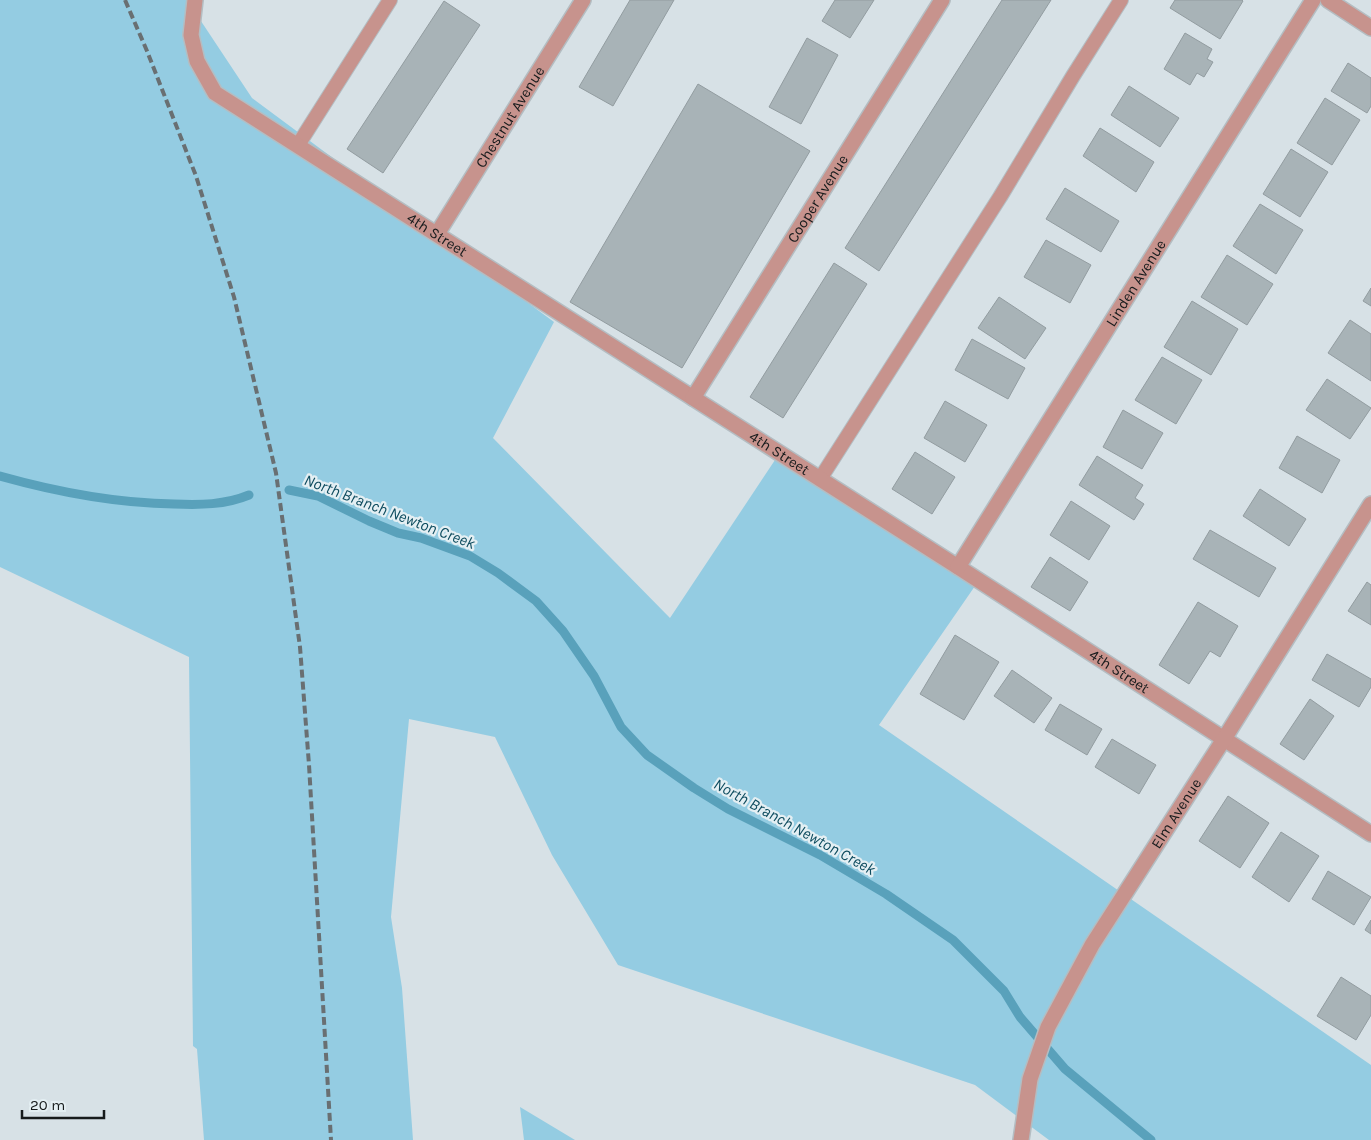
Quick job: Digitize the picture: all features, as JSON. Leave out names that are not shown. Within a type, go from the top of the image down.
[{"type":"street","name":"4th Street","points":[[195,0],[191,35],[197,61],[215,93],[958,567],[1371,834]]},
{"type":"street","name":"Chestnut Avenue","points":[[437,234],[583,0]]},
{"type":"street","name":"Cooper Avenue","points":[[693,398],[942,0]]},
{"type":"street","name":"Linden Avenue","points":[[958,567],[1313,0]]},
{"type":"street","points":[[1328,0],[1371,28]]},
{"type":"street","name":"Elm Avenue","points":[[1022,1140],[1030,1079],[1048,1027],[1092,945],[1371,504]]},
{"type":"lane","points":[[298,145],[390,0]]},
{"type":"lane","points":[[820,479],[1000,197],[1072,76],[1121,0]]},
{"type":"shaded area","points":[[0,0],[187,0],[252,98],[554,322],[493,438],[670,618],[775,460],[975,586],[879,725],[1371,1065],[1371,1140],[1049,1140],[975,1085],[618,965],[552,855],[495,737],[409,719],[391,917],[402,988],[413,1140],[204,1140],[197,1049],[193,1046],[189,657],[0,567]]},
{"type":"shaded area","points":[[520,1107],[575,1140],[524,1140]]},
{"type":"building","points":[[630,0],[674,0],[613,106],[579,87]]},
{"type":"building","points":[[835,0],[874,0],[850,38],[822,21]]},
{"type":"building","points":[[1002,0],[1051,0],[879,271],[845,248]]},
{"type":"building","points":[[1175,0],[1243,1],[1220,39],[1170,8]]},
{"type":"building","points":[[444,1],[480,25],[383,173],[347,149]]},
{"type":"building","points":[[1185,33],[1212,49],[1207,59],[1213,62],[1204,77],[1197,73],[1190,85],[1164,69]]},
{"type":"building","points":[[807,38],[838,55],[801,124],[769,107]]},
{"type":"building","points":[[1348,63],[1371,78],[1371,106],[1367,113],[1331,91]]},
{"type":"building","points":[[698,84],[810,151],[682,368],[570,302]]},
{"type":"building","points":[[1129,86],[1179,118],[1160,147],[1111,115]]},
{"type":"building","points":[[1325,98],[1360,120],[1332,165],[1297,143]]},
{"type":"building","points":[[1100,128],[1154,162],[1136,192],[1083,156]]},
{"type":"building","points":[[1291,149],[1328,172],[1300,217],[1263,194]]},
{"type":"building","points":[[1065,188],[1119,221],[1101,252],[1046,219]]},
{"type":"building","points":[[1260,204],[1303,230],[1276,274],[1233,246]]},
{"type":"building","points":[[1046,240],[1091,265],[1070,303],[1024,277]]},
{"type":"building","points":[[1227,255],[1273,284],[1247,325],[1201,297]]},
{"type":"building","points":[[834,263],[867,284],[783,418],[750,397]]},
{"type":"building","points":[[1371,288],[1371,306],[1363,301]]},
{"type":"building","points":[[999,297],[1046,328],[1025,359],[978,328]]},
{"type":"building","points":[[1192,301],[1238,329],[1211,375],[1164,347]]},
{"type":"building","points":[[1350,320],[1371,334],[1371,381],[1328,353]]},
{"type":"building","points":[[972,339],[1025,368],[1008,399],[955,370]]},
{"type":"building","points":[[1162,357],[1202,380],[1176,424],[1135,400]]},
{"type":"building","points":[[1327,379],[1371,408],[1350,439],[1306,410]]},
{"type":"building","points":[[945,401],[987,425],[965,462],[924,438]]},
{"type":"building","points":[[1123,410],[1163,433],[1142,469],[1103,447]]},
{"type":"building","points":[[1297,436],[1340,460],[1322,493],[1279,468]]},
{"type":"building","points":[[915,452],[955,477],[932,514],[892,489]]},
{"type":"building","points":[[1097,456],[1143,485],[1135,498],[1144,504],[1134,520],[1079,485]]},
{"type":"building","points":[[1260,489],[1306,519],[1289,546],[1243,516]]},
{"type":"building","points":[[1071,501],[1110,526],[1089,560],[1050,535]]},
{"type":"building","points":[[1210,530],[1276,568],[1259,597],[1193,559]]},
{"type":"building","points":[[1050,557],[1088,582],[1070,611],[1031,587]]},
{"type":"building","points":[[1367,582],[1371,585],[1371,625],[1348,611]]},
{"type":"building","points":[[1198,602],[1238,626],[1220,657],[1210,651],[1189,684],[1159,665]]},
{"type":"building","points":[[955,635],[999,662],[964,720],[920,694]]},
{"type":"building","points":[[1327,654],[1371,679],[1371,687],[1359,707],[1312,680]]},
{"type":"building","points":[[1012,670],[1052,698],[1034,723],[994,696]]},
{"type":"building","points":[[1310,699],[1334,716],[1304,760],[1280,744]]},
{"type":"building","points":[[1060,704],[1102,729],[1087,755],[1045,730]]},
{"type":"building","points":[[1112,739],[1156,765],[1139,794],[1095,767]]},
{"type":"building","points":[[1228,796],[1269,823],[1240,868],[1199,841]]},
{"type":"building","points":[[1281,832],[1319,856],[1289,902],[1252,877]]},
{"type":"building","points":[[1328,871],[1371,897],[1354,925],[1312,899]]},
{"type":"building","points":[[1371,920],[1371,934],[1365,930]]},
{"type":"building","points":[[1341,977],[1371,996],[1371,1015],[1356,1040],[1317,1016]]},
{"type":"waterway","name":"North Branch Newton Creek","points":[[0,476],[86,496],[152,503],[212,504],[231,501],[249,495]]},
{"type":"waterway","name":"North Branch Newton Creek","points":[[289,490],[318,496],[398,533],[421,538],[470,556],[498,573],[536,601],[563,631],[594,676],[621,727],[647,755],[728,809],[820,855],[886,894],[953,940],[1004,991],[1020,1017],[1065,1069],[1151,1140]]},
{"type":"railway","points":[[125,0],[196,176],[234,297],[276,473],[300,647],[309,765],[331,1140]]}]
